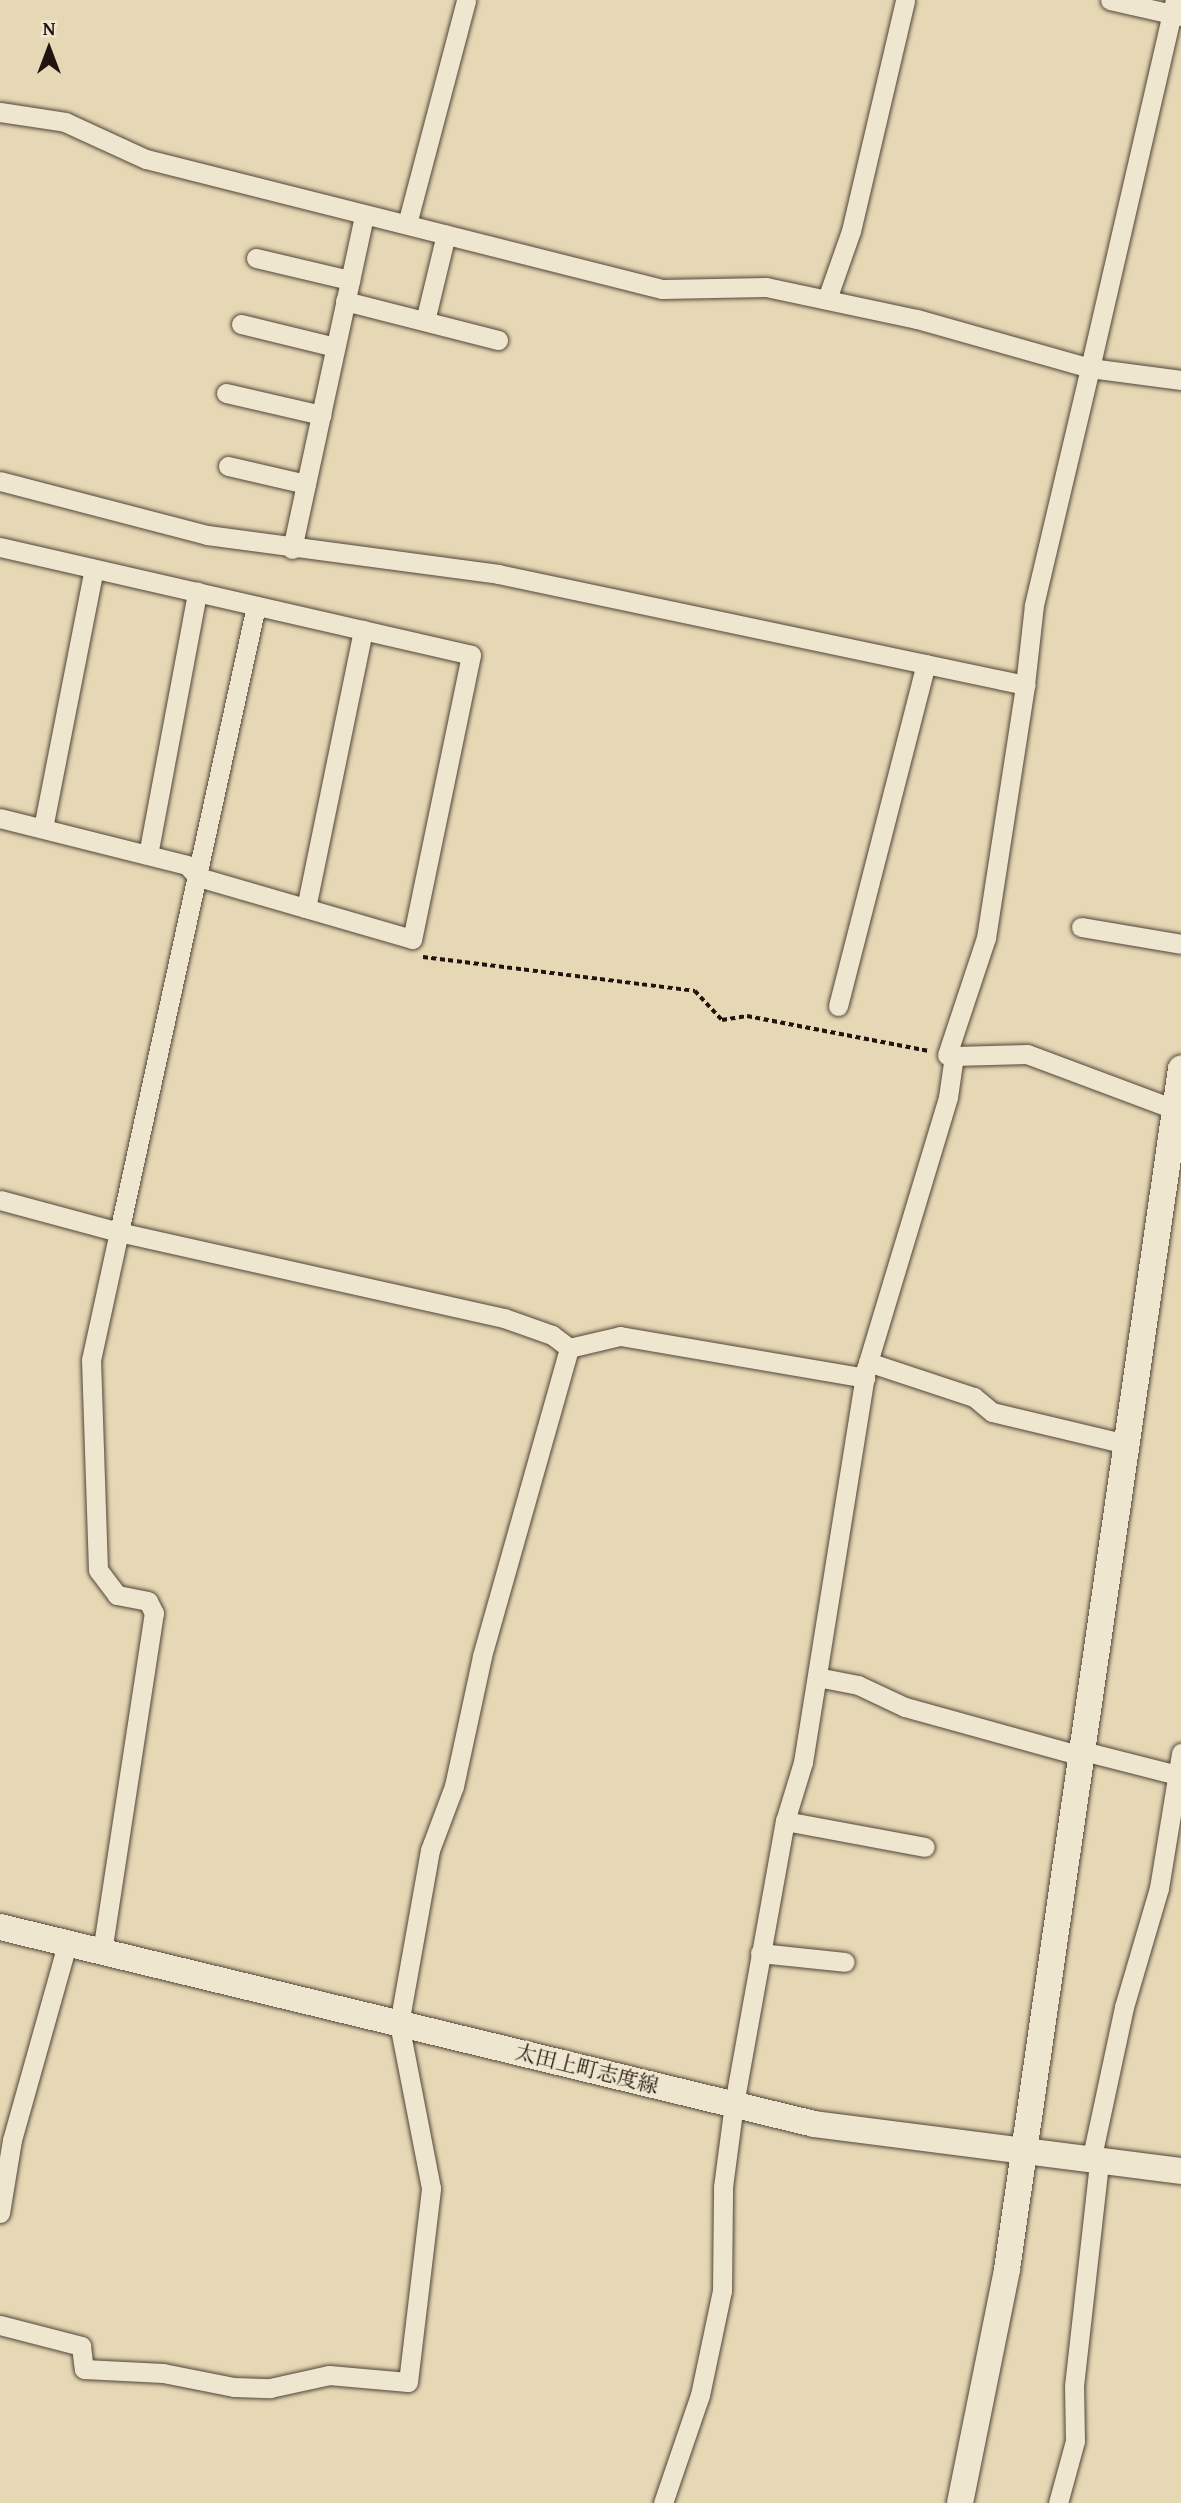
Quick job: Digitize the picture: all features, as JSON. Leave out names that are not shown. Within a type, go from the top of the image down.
[{"type":"street","points":[[407,224],[466,0]]},
{"type":"street","points":[[827,299],[851,231],[905,0]]},
{"type":"street","points":[[947,1055],[989,925],[1025,685],[1034,605],[1176,10],[1110,0]]},
{"type":"street","points":[[0,111],[65,122],[146,159],[662,289],[766,287],[827,299],[1090,368],[1181,380]]},
{"type":"street","points":[[292,549],[363,215]]},
{"type":"street","points":[[425,321],[446,233]]},
{"type":"street","points":[[256,258],[350,280]]},
{"type":"street","points":[[345,301],[498,340]]},
{"type":"street","points":[[241,324],[335,347]]},
{"type":"street","points":[[226,393],[321,415]]},
{"type":"street","points":[[228,466],[306,484]]},
{"type":"street","points":[[0,481],[207,535],[292,549],[498,574],[1025,685]]},
{"type":"street","points":[[0,547],[471,655],[412,939],[198,877],[187,865],[0,818]]},
{"type":"street","points":[[43,828],[94,569]]},
{"type":"street","points":[[148,855],[197,592]]},
{"type":"street","points":[[102,1952],[154,1613],[148,1601],[111,1590],[98,1570],[91,1360],[256,606]]},
{"type":"street","points":[[306,908],[363,630]]},
{"type":"street","points":[[838,1006],[926,664]]},
{"type":"street","points":[[1081,927],[1181,944]]},
{"type":"street","points":[[663,2503],[700,2395],[722,2291],[723,2186],[734,2104],[785,1821],[803,1762],[867,1370],[948,1097],[954,1056],[1027,1054],[1176,1115]]},
{"type":"street","points":[[960,2503],[994,2341],[1181,1069]]},
{"type":"street","points":[[0,1200],[119,1232],[504,1318],[552,1335],[569,1348]]},
{"type":"street","points":[[569,1348],[621,1336],[867,1370],[974,1397],[992,1412],[1126,1444]]},
{"type":"street","points":[[0,2325],[81,2347],[84,2369],[163,2373],[234,2387],[270,2388],[329,2375],[408,2382],[431,2188],[399,2024],[430,1850],[454,1786],[482,1656],[569,1348]]},
{"type":"street","points":[[817,1677],[858,1685],[905,1707],[1082,1754],[1179,1775]]},
{"type":"street","points":[[1058,2503],[1075,2441],[1074,2386],[1095,2161],[1124,2007],[1159,1888],[1181,1753]]},
{"type":"street","points":[[785,1821],[925,1847]]},
{"type":"street","name":"太田上町志度線","points":[[0,1927],[814,2124],[1022,2153],[1181,2171]]},
{"type":"street","points":[[0,2213],[12,2140],[66,1944]]},
{"type":"street","points":[[760,1953],[845,1962]]},
{"type":"path","points":[[409,953],[554,977],[695,991],[722,1020],[747,1016],[947,1055]]}]
